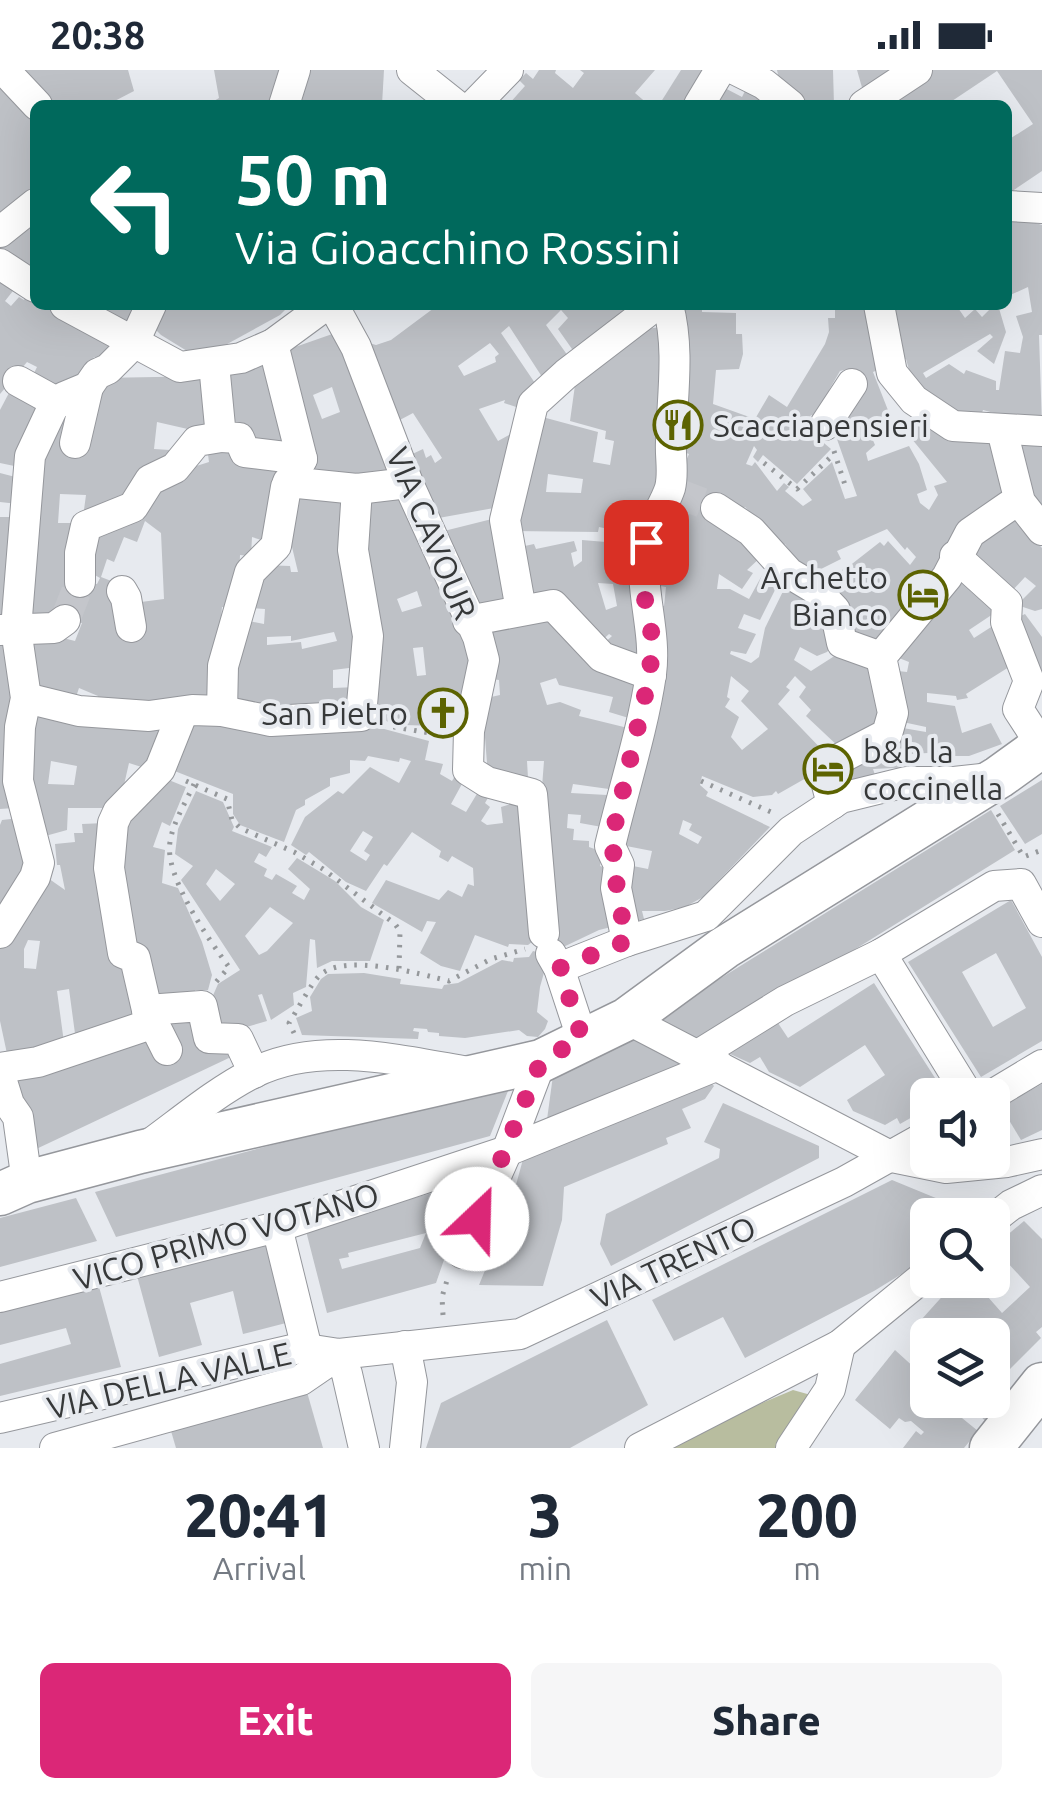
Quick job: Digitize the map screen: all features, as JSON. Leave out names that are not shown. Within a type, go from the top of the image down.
[{"type":"street","points":[[4,70],[31,100]]},
{"type":"street","points":[[286,100],[295,70]]},
{"type":"street","points":[[412,70],[450,100]]},
{"type":"street","points":[[479,100],[508,70]]},
{"type":"street","points":[[702,100],[720,70]]},
{"type":"street","points":[[736,70],[766,77],[786,100]]},
{"type":"street","points":[[872,100],[917,70]]},
{"type":"street","points":[[1012,206],[1042,208]]},
{"type":"street","points":[[0,232],[30,208]]},
{"type":"street","points":[[0,264],[30,283]]},
{"type":"street","points":[[74,310],[180,367],[241,358],[273,344],[323,310]]},
{"type":"street","points":[[75,443],[88,387],[97,374],[134,344],[150,310]]},
{"type":"street","name":"VIA CAVOUR","points":[[333,310],[356,348],[408,483],[478,637],[484,660],[468,755]]},
{"type":"street","points":[[521,610],[505,520],[533,404],[649,310]]},
{"type":"street","points":[[627,941],[616,888],[619,865],[610,846],[650,674],[652,636],[644,594],[646,542],[672,492],[670,447],[675,381],[669,310]]},
{"type":"street","points":[[830,439],[873,378],[879,310]]},
{"type":"street","points":[[222,710],[223,666],[250,572],[276,546],[300,475],[273,344]]},
{"type":"street","points":[[214,364],[221,437]]},
{"type":"street","points":[[873,378],[953,426],[1042,431]]},
{"type":"street","points":[[18,381],[58,403]]},
{"type":"street","points":[[0,933],[35,877],[39,863],[18,780],[20,727],[26,698],[8,629],[14,470],[30,456],[58,403],[88,387]]},
{"type":"street","points":[[1002,430],[1020,502],[1042,530]]},
{"type":"street","points":[[131,628],[126,598],[95,583],[80,553],[86,526],[133,507],[150,480],[175,468],[198,441],[239,438],[245,452],[300,475],[357,490],[408,483]]},
{"type":"street","points":[[26,698],[80,711],[149,716],[222,710],[270,721],[361,716],[368,636],[353,550],[357,490]]},
{"type":"street","points":[[880,657],[947,576],[970,533],[1020,502]]},
{"type":"street","points":[[716,508],[750,531],[789,573],[814,588],[835,610],[842,643],[880,657]]},
{"type":"street","points":[[546,951],[715,932],[802,898],[991,782],[1042,746],[1018,709],[1029,682],[1006,622],[1007,603],[955,556]]},
{"type":"street","points":[[468,621],[553,606],[602,657],[650,674]]},
{"type":"street","points":[[8,629],[54,628],[65,620]]},
{"type":"street","points":[[832,804],[827,785],[839,759],[887,734],[893,712],[880,657]]},
{"type":"street","points":[[156,1028],[135,958],[123,953],[109,868],[112,824],[118,812],[160,769],[182,714]]},
{"type":"street","points":[[468,755],[486,782],[532,794],[546,951],[582,1038]]},
{"type":"street","points":[[0,1075],[3,1090],[18,1117],[14,1188],[140,1152],[541,1061],[627,1018],[715,932],[791,831],[832,804],[906,782],[991,782]]},
{"type":"street","points":[[1020,874],[1042,922]]},
{"type":"street","name":"VICO PRIMO VOTANO","points":[[0,1297],[277,1227],[507,1151],[708,1060],[785,1001],[881,954],[1020,874]]},
{"type":"street","points":[[881,954],[958,1078]]},
{"type":"street","points":[[0,1068],[38,1062],[156,1028],[202,1006],[210,1038],[238,1039],[254,1073]]},
{"type":"street","points":[[627,1018],[892,1157],[910,1161]]},
{"type":"street","points":[[140,1152],[254,1073],[303,1056],[381,1057],[485,1075]]},
{"type":"street","points":[[462,1253],[541,1061]]},
{"type":"street","points":[[1010,1084],[1042,1065]]},
{"type":"street","name":"VIA TRENTO","points":[[405,1346],[520,1334],[910,1146]]},
{"type":"street","points":[[1010,1150],[1042,1154]]},
{"type":"street","points":[[1010,1206],[1042,1190]]},
{"type":"street","points":[[277,1227],[303,1348]]},
{"type":"street","points":[[640,1448],[840,1345],[910,1288]]},
{"type":"street","points":[[791,1448],[830,1388],[840,1345]]},
{"type":"street","points":[[405,1346],[412,1382],[405,1448]]},
{"type":"street","name":"VIA DELLA VALLE","points":[[0,1418],[303,1348],[340,1354],[405,1346]]},
{"type":"street","points":[[340,1354],[364,1448]]},
{"type":"street","name":"VIA DELLA VALLE","points":[[55,1448],[301,1380],[340,1354]]},
{"type":"street","points":[[991,1448],[1042,1384]]},
{"type":"path","points":[[764,463],[797,489],[830,439]]},
{"type":"path","points":[[830,439],[846,488]]},
{"type":"path","points":[[361,716],[468,755]]},
{"type":"path","points":[[160,769],[227,799],[232,820],[240,828],[323,869],[395,924],[400,931],[399,970]]},
{"type":"path","points":[[701,781],[782,817],[791,831]]},
{"type":"path","points":[[991,782],[1020,874],[1042,850]]},
{"type":"path","points":[[194,784],[168,847],[172,870],[229,968],[202,1006]]},
{"type":"path","points":[[303,1056],[290,1023],[316,979],[342,966],[399,970],[449,981],[491,959],[546,951]]},
{"type":"green space","points":[[793,1390],[818,1397],[777,1448],[655,1448]]},
{"type":"building","points":[[17,70],[128,70],[134,91],[117,100],[44,100]]},
{"type":"building","points":[[214,70],[284,70],[279,100],[216,100],[219,98]]},
{"type":"building","points":[[303,70],[384,70],[382,100],[290,100]]},
{"type":"building","points":[[539,70],[556,70],[573,88],[584,73],[580,70],[655,70],[635,93],[643,100],[512,100],[525,86],[519,80],[526,73],[533,79]]},
{"type":"building","points":[[681,70],[711,70],[692,100],[662,100]]},
{"type":"building","points":[[777,70],[833,70],[834,100],[791,100],[782,93]]},
{"type":"building","points":[[857,70],[908,70],[863,91]]},
{"type":"building","points":[[930,70],[1042,70],[1042,171],[1012,191],[1012,137],[1033,124],[997,71],[954,100],[883,100]]},
{"type":"building","points":[[0,78],[30,114],[30,204],[0,227]]},
{"type":"building","points":[[749,83],[774,100],[706,100],[717,84],[742,97]]},
{"type":"building","points":[[30,210],[30,278],[0,258],[0,236]]},
{"type":"building","points":[[1012,215],[1042,225],[1042,426],[983,410],[978,424],[960,420],[911,377],[887,310],[959,310],[965,318],[974,310],[982,317],[989,310],[999,310],[1006,332],[994,364],[977,351],[993,337],[990,334],[923,373],[926,378],[949,364],[964,374],[966,370],[996,381],[999,390],[1005,351],[1020,353],[1023,337],[1016,316],[1032,312],[1028,287],[1012,294]]},
{"type":"building","points":[[0,269],[20,282],[5,301],[11,306],[19,297],[24,300],[28,292],[30,310],[64,310],[119,339],[106,364],[94,357],[82,385],[59,395],[31,379],[37,367],[27,362],[0,394]]},
{"type":"building","points":[[101,310],[141,310],[127,334]]},
{"type":"building","points":[[159,310],[285,310],[218,349],[187,351],[151,325]]},
{"type":"building","points":[[431,310],[561,310],[546,325],[573,363],[546,383],[509,326],[501,333],[539,389],[522,409],[504,403],[505,400],[479,409],[498,441],[509,435],[518,442],[505,506],[433,519],[406,457],[423,449],[426,458],[431,455],[435,463],[442,458],[413,413],[398,421],[369,343],[391,340]],"holes":[[[490,343],[499,354],[496,362],[464,376],[458,366]]]},
{"type":"building","points":[[561,310],[640,310],[579,359],[558,329],[568,318]]},
{"type":"building","points":[[673,310],[736,313],[736,334],[742,334],[743,354],[739,369],[716,370],[713,404],[755,419],[769,395],[787,407],[825,344],[828,318],[835,318],[835,310],[876,310],[882,368],[873,372],[893,423],[869,431],[875,445],[866,453],[868,461],[909,446],[927,490],[917,494],[929,510],[938,495],[934,486],[947,482],[907,433],[925,412],[998,437],[1016,500],[879,645],[849,640],[826,578],[848,567],[880,542],[884,546],[888,541],[910,565],[916,557],[907,547],[905,550],[887,529],[837,551],[841,559],[807,576],[785,544],[745,507],[738,513],[762,556],[747,570],[753,573],[742,589],[719,574],[717,589],[730,589],[749,599],[766,568],[781,578],[760,620],[744,614],[738,628],[756,634],[746,654],[730,654],[751,663],[759,657],[765,628],[790,577],[809,589],[794,615],[802,620],[817,595],[839,637],[827,652],[817,656],[800,647],[794,660],[811,671],[847,648],[880,676],[883,724],[840,748],[806,716],[811,710],[799,697],[806,687],[795,676],[778,704],[829,757],[822,769],[778,794],[776,791],[753,797],[702,776],[700,785],[708,792],[706,796],[770,827],[703,897],[685,907],[642,911],[644,919],[599,930],[557,950],[540,987],[537,1012],[548,1021],[538,1037],[519,1030],[465,1038],[439,1036],[427,1029],[414,1028],[419,1032],[418,1039],[302,1035],[296,1018],[312,1011],[310,997],[328,974],[364,973],[401,979],[400,984],[442,989],[502,960],[513,962],[514,958],[529,957],[533,951],[540,953],[536,939],[528,945],[508,947],[475,935],[460,971],[441,966],[420,953],[436,922],[427,921],[422,932],[372,903],[386,880],[439,900],[448,890],[462,897],[468,884],[474,886],[473,868],[452,856],[448,862],[439,857],[441,851],[412,832],[366,891],[346,882],[309,852],[306,855],[291,845],[305,817],[338,791],[343,794],[370,767],[399,783],[411,761],[368,756],[365,761],[350,760],[350,773],[330,778],[330,786],[296,810],[284,842],[240,825],[233,814],[233,794],[167,768],[187,717],[373,726],[429,741],[425,760],[443,764],[440,774],[452,781],[457,773],[492,791],[485,803],[490,807],[481,821],[487,825],[503,823],[501,807],[541,800],[544,761],[527,761],[528,778],[488,776],[482,699],[500,695],[499,680],[492,679],[485,620],[556,612],[643,680],[632,719],[609,712],[613,697],[559,685],[556,678],[540,683],[547,705],[560,702],[581,710],[579,716],[632,729],[616,790],[573,784],[571,793],[607,795],[602,827],[580,823],[581,815],[568,814],[567,828],[574,829],[573,840],[589,841],[589,847],[603,852],[600,866],[613,870],[628,865],[648,869],[652,851],[616,844],[656,604],[664,606],[666,587],[650,584],[658,527],[689,454],[675,449]],"holes":[[[848,369],[854,391],[832,425],[857,496],[845,499],[832,462],[803,489],[812,500],[803,506],[785,491],[789,487],[784,483],[777,491],[755,462],[752,466],[746,464],[754,446],[757,450],[753,457],[758,462],[763,455],[797,484],[831,449],[805,427],[811,415],[822,421],[835,393],[829,390],[840,371]],[[731,676],[749,691],[741,701],[768,729],[742,750],[731,737],[739,717],[725,707],[730,699],[727,697]],[[463,782],[478,792],[466,812],[451,804]],[[683,820],[692,824],[689,830],[702,837],[698,844],[679,834]],[[363,831],[373,837],[364,851],[370,855],[366,861],[350,851]]]},
{"type":"building","points":[[668,326],[666,454],[642,536],[599,527],[598,532],[512,531],[535,415],[598,432],[593,462],[610,465],[614,441],[605,439],[606,431],[570,421],[576,378],[632,331]],"holes":[[[548,474],[583,479],[581,493],[546,492]]]},
{"type":"building","points":[[338,332],[393,476],[313,482],[278,353]],"holes":[[[332,387],[340,412],[322,419],[313,395]]]},
{"type":"building","points":[[274,359],[296,451],[230,433],[219,371]]},
{"type":"building","points":[[212,376],[213,427],[192,430],[157,422],[154,449],[170,450],[172,465],[83,517],[86,495],[60,494],[58,523],[75,523],[84,583],[97,584],[100,578],[84,569],[91,531],[168,475],[209,462],[207,447],[284,461],[271,543],[252,537],[251,556],[240,555],[238,608],[222,607],[215,705],[95,702],[98,696],[79,688],[76,697],[29,693],[33,634],[75,641],[82,623],[48,616],[23,622],[28,523],[59,409],[100,378]],"holes":[[[145,521],[161,533],[164,599],[141,602],[124,586],[101,577],[107,559],[114,562],[124,537],[137,542]]]},
{"type":"building","points":[[10,391],[46,402],[19,467],[0,463],[0,410]]},
{"type":"building","points":[[1042,435],[1042,514],[1033,491],[1023,494],[1010,437]]},
{"type":"building","points":[[0,473],[23,479],[18,504],[0,502]]},
{"type":"building","points":[[291,488],[352,495],[365,666],[333,670],[333,688],[357,687],[360,710],[321,712],[227,703],[244,620],[264,624],[265,609],[252,608],[262,565],[290,566],[291,572],[298,572],[292,547],[281,546]],"holes":[[[334,632],[337,641],[302,649],[301,642],[267,645],[267,637],[291,636],[291,641]]]},
{"type":"building","points":[[402,492],[475,646],[465,727],[405,725],[376,719],[375,641],[361,501]],"holes":[[[417,591],[422,606],[402,612],[397,599]],[[423,647],[426,675],[417,676],[413,648]]]},
{"type":"building","points":[[1008,511],[1042,548],[1042,609],[1035,611],[1017,605],[1036,586],[1025,577],[997,607],[999,610],[969,630],[974,638],[999,622],[1017,662],[966,694],[968,698],[957,700],[956,696],[927,693],[927,702],[955,706],[962,733],[991,723],[1002,744],[969,756],[946,756],[946,752],[910,754],[913,767],[873,769],[875,775],[853,784],[845,761],[897,727],[926,732],[926,727],[898,721],[898,671],[907,672],[909,662],[894,656],[961,553]]},
{"type":"building","points":[[0,517],[17,517],[9,617],[0,619]]},
{"type":"building","points":[[496,518],[511,549],[534,544],[536,549],[574,541],[574,567],[582,561],[582,540],[642,545],[646,662],[600,647],[612,636],[609,634],[597,645],[523,594],[472,616],[440,532]],"holes":[[[598,583],[613,584],[617,606],[606,610]]]},
{"type":"building","points":[[1025,614],[1042,637],[1042,691],[1012,620]]},
{"type":"building","points":[[0,635],[15,661],[14,808],[0,809]]},
{"type":"building","points":[[29,707],[172,720],[154,771],[129,763],[121,798],[106,808],[68,808],[67,830],[38,838],[29,814]],"holes":[[[51,761],[77,766],[74,785],[48,784]]]},
{"type":"building","points":[[159,776],[186,787],[170,826],[162,822],[153,847],[165,850],[162,883],[178,888],[212,975],[208,990],[195,990],[196,1000],[153,1001],[140,943],[126,944],[122,820]]},
{"type":"building","points":[[1042,780],[1042,834],[1025,844],[1000,806]]},
{"type":"building","points":[[196,791],[223,802],[234,827],[232,831],[272,847],[266,857],[259,853],[254,862],[267,869],[264,876],[272,880],[276,874],[297,886],[292,893],[304,900],[310,889],[288,869],[297,858],[335,881],[361,907],[384,920],[370,961],[332,961],[317,968],[315,940],[310,939],[306,987],[293,993],[294,1005],[271,1020],[262,994],[258,995],[267,1021],[215,1036],[211,1000],[218,984],[240,970],[181,880],[193,866],[175,854],[178,829]],"holes":[[[216,869],[235,884],[220,901],[206,884]],[[270,907],[293,923],[259,955],[245,936]]]},
{"type":"building","points":[[991,810],[1015,850],[704,1043],[655,1019]]},
{"type":"building","points":[[20,818],[26,874],[0,924],[0,825],[2,820]]},
{"type":"building","points":[[105,823],[102,845],[116,967],[131,962],[146,1021],[76,1041],[69,989],[57,991],[65,1050],[9,1063],[0,1021],[0,946],[45,876],[65,890],[55,844],[75,842],[74,833],[83,833],[82,824]],"holes":[[[28,940],[40,941],[36,969],[24,968]]]},
{"type":"building","points":[[1011,900],[1042,957],[1042,1041],[981,1077],[908,962]],"holes":[[[996,953],[1026,1008],[993,1027],[962,972]]]},
{"type":"building","points":[[874,983],[935,1078],[910,1078],[910,1118],[900,1124],[897,1118],[885,1125],[853,1111],[847,1100],[885,1075],[865,1045],[800,1087],[769,1072],[760,1057],[750,1063],[717,1048],[772,1014],[788,1038]]},
{"type":"building","points":[[197,1011],[226,1045],[231,1057],[32,1151],[6,1075],[159,1012]]},
{"type":"building","points":[[631,1035],[694,1065],[546,1127],[554,1068]]},
{"type":"building","points":[[705,1076],[714,1086],[705,1099],[682,1109],[691,1128],[666,1138],[668,1144],[564,1187],[562,1220],[543,1286],[479,1285],[508,1214],[525,1152]]},
{"type":"building","points":[[512,1081],[490,1136],[211,1212],[116,1237],[95,1192]]},
{"type":"building","points":[[1042,1084],[1042,1130],[1021,1140],[1010,1122],[1010,1102]]},
{"type":"building","points":[[723,1103],[819,1146],[819,1158],[611,1266],[600,1244],[606,1214],[719,1158],[720,1149],[704,1142]]},
{"type":"building","points":[[892,1180],[936,1198],[910,1198],[910,1269],[745,1358],[723,1317],[674,1341],[652,1300]]},
{"type":"building","points":[[455,1187],[465,1199],[436,1283],[327,1313],[305,1227]],"holes":[[[426,1233],[420,1248],[342,1269],[339,1259],[349,1257],[348,1253]]]},
{"type":"building","points":[[76,1198],[97,1241],[0,1267],[0,1218]]},
{"type":"building","points":[[1024,1221],[1042,1239],[1042,1327],[1036,1332],[1041,1338],[1010,1369],[1010,1318],[923,1318],[941,1298],[989,1298],[1002,1313],[1030,1287],[1010,1265],[1010,1233]]},
{"type":"building","points":[[267,1238],[286,1323],[243,1334],[233,1291],[190,1303],[202,1345],[159,1357],[136,1272]]},
{"type":"building","points":[[98,1283],[121,1367],[0,1396],[0,1364],[71,1344],[66,1328],[0,1345],[0,1310]]},
{"type":"building","points":[[607,1320],[648,1405],[570,1448],[426,1448],[441,1403]]},
{"type":"building","points":[[895,1350],[910,1364],[910,1418],[962,1418],[978,1431],[964,1448],[903,1448],[916,1431],[921,1435],[924,1432],[911,1421],[899,1418],[890,1429],[855,1400]]},
{"type":"building","points":[[307,1392],[323,1448],[176,1448],[171,1431]]},
{"type":"tunnel","points":[[674,492],[716,508]]},
{"type":"tunnel","points":[[65,620],[80,582]]},
{"type":"place","name":"Scacciapensieri","points":[[678,425]]},
{"type":"place","name":"Archetto Bianco","points":[[923,595]]},
{"type":"place","name":"San Pietro","points":[[443,713]]},
{"type":"place","name":"b&b la coccinella","points":[[828,769]]},
{"type":"route","points":[[477,1219],[541,1061],[582,1038],[560,968],[627,941],[616,888],[619,865],[610,846],[650,674],[652,636],[644,594],[646,542]]}]
